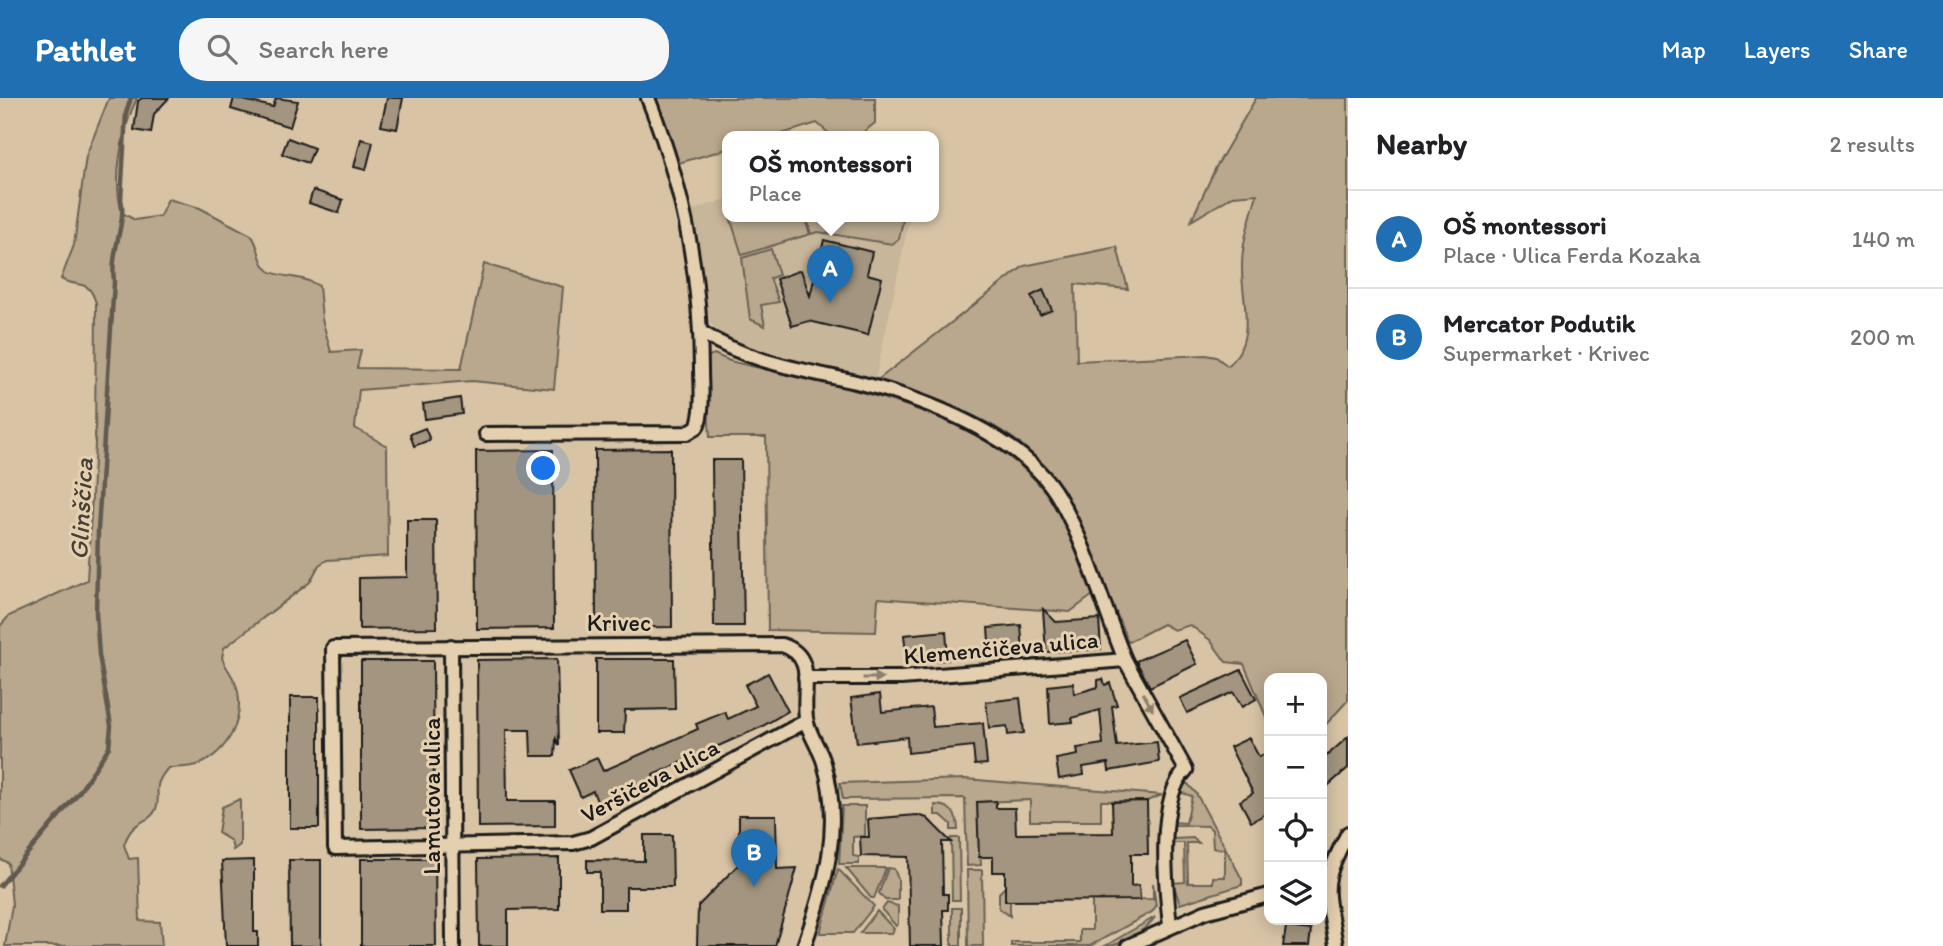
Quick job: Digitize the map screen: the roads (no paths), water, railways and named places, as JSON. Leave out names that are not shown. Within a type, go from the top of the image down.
[{"type":"street","points":[[486,434],[694,432],[700,421],[701,332],[695,257],[687,220],[648,98]]},
{"type":"street","points":[[701,332],[741,354],[895,394],[945,412],[1012,448],[1059,496],[1082,546],[1125,660]]},
{"type":"street","name":"Krivec","points":[[335,848],[333,648],[782,645],[796,649],[803,658],[806,720],[824,763],[832,803],[830,866],[804,946]]},
{"type":"street","name":"Lamutova ulica","points":[[451,646],[453,946]]},
{"type":"street","name":"Klemenčičeva ulica","points":[[805,678],[901,678],[1125,660],[1186,770],[1177,784],[1168,817],[1166,875],[1170,926]]},
{"type":"street","name":"Veršičeva ulica","points":[[335,848],[573,843],[591,838],[806,720]]},
{"type":"street","points":[[1327,879],[1348,833]]},
{"type":"street","points":[[1128,946],[1205,912],[1264,896]]},
{"type":"street","points":[[1327,902],[1336,946]]},
{"type":"waterway","name":"Glinščica","points":[[0,886],[80,791],[109,747],[111,726],[99,655],[96,613],[98,530],[113,270],[122,217],[126,113],[131,98]]},
{"type":"place","name":"OŠ montessori","points":[[830,303]]},
{"type":"place","name":"Mercator Podutik","points":[[754,887]]}]
